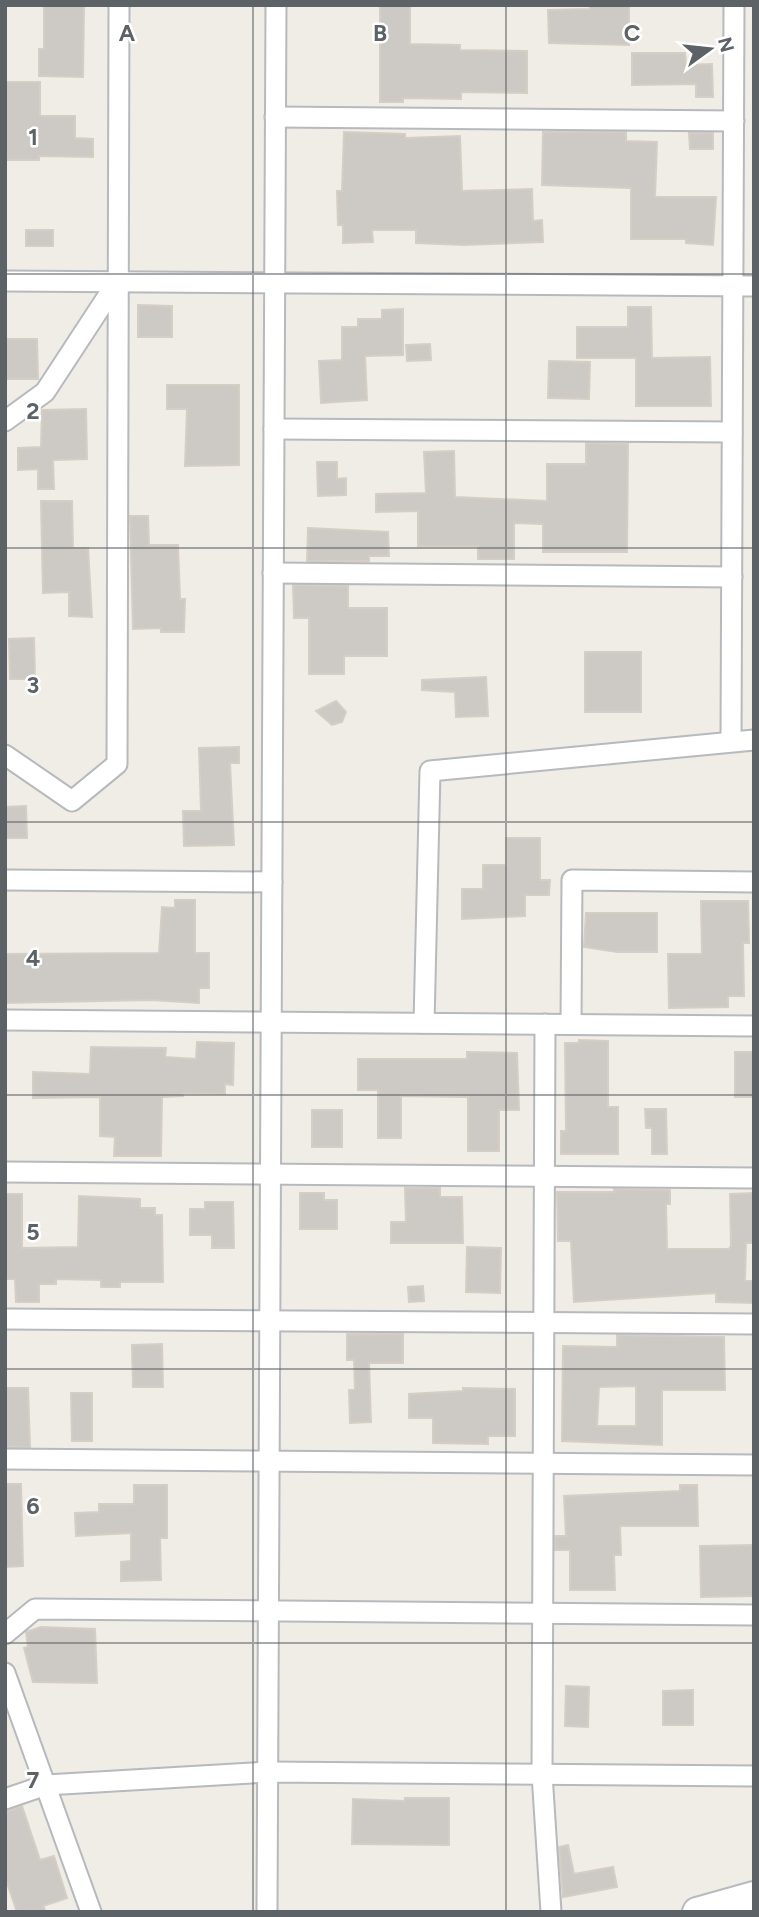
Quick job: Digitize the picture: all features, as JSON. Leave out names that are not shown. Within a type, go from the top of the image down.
[{"type":"main road","points":[[697,1912],[754,1896]]},
{"type":"street","points":[[5,755],[72,801],[117,764],[119,5]]},
{"type":"street","points":[[267,1912],[276,5]]},
{"type":"street","points":[[731,740],[734,5]]},
{"type":"street","points":[[275,117],[734,121]]},
{"type":"street","points":[[5,281],[754,286]]},
{"type":"street","points":[[5,421],[45,392],[118,281]]},
{"type":"street","points":[[274,429],[732,432]]},
{"type":"street","points":[[273,573],[732,577]]},
{"type":"street","points":[[424,1023],[430,771],[731,740],[754,740]]},
{"type":"street","points":[[5,880],[272,882]]},
{"type":"street","points":[[571,1024],[572,880],[754,882]]},
{"type":"street","points":[[5,1020],[754,1026]]},
{"type":"street","points":[[545,1024],[542,1774],[551,1912]]},
{"type":"street","points":[[5,1172],[754,1178]]},
{"type":"street","points":[[5,1318],[754,1324]]},
{"type":"street","points":[[5,1459],[754,1465]]},
{"type":"street","points":[[5,1634],[35,1609],[754,1615]]},
{"type":"street","points":[[5,1673],[91,1912]]},
{"type":"street","points":[[5,1799],[46,1785],[268,1772],[754,1776]]},
{"type":"building","points":[[44,5],[84,5],[83,77],[39,76],[39,49],[44,49]]},
{"type":"building","points":[[380,5],[410,5],[410,44],[460,45],[460,50],[527,51],[527,93],[461,92],[461,99],[403,98],[403,102],[380,102]]},
{"type":"building","points":[[590,5],[629,6],[629,45],[549,43],[548,10],[590,9]]},
{"type":"building","points":[[632,53],[685,53],[686,65],[712,64],[713,97],[696,97],[696,84],[632,85]]},
{"type":"building","points":[[5,82],[40,82],[40,116],[75,116],[75,138],[93,139],[93,157],[39,156],[39,160],[5,160]]},
{"type":"building","points":[[344,132],[405,134],[405,138],[460,136],[462,191],[532,189],[533,221],[542,220],[543,242],[464,245],[416,243],[416,230],[372,230],[373,242],[343,243],[343,225],[338,225],[337,191],[342,191]]},
{"type":"building","points":[[543,132],[626,132],[626,141],[657,142],[655,197],[716,197],[713,245],[686,243],[686,239],[631,239],[631,188],[542,185]]},
{"type":"building","points":[[689,133],[713,133],[713,149],[690,149]]},
{"type":"building","points":[[26,230],[53,230],[53,246],[26,246]]},
{"type":"building","points":[[138,305],[172,306],[172,337],[138,337]]},
{"type":"building","points":[[628,307],[651,307],[652,358],[710,357],[711,406],[636,406],[636,358],[577,358],[577,327],[628,327]]},
{"type":"building","points":[[403,309],[403,355],[365,356],[367,400],[321,403],[319,361],[342,360],[342,327],[358,327],[358,319],[382,319],[382,310]]},
{"type":"building","points":[[6,339],[37,339],[38,379],[6,379]]},
{"type":"building","points":[[430,344],[431,360],[407,361],[406,345]]},
{"type":"building","points":[[549,361],[590,362],[589,399],[548,398]]},
{"type":"building","points":[[167,385],[239,385],[239,465],[185,466],[187,409],[167,409]]},
{"type":"building","points":[[86,409],[87,459],[53,460],[54,489],[38,489],[38,469],[18,470],[18,448],[41,447],[42,410]]},
{"type":"building","points":[[586,443],[628,444],[627,552],[543,552],[543,524],[514,523],[514,559],[478,559],[478,546],[418,546],[418,511],[376,512],[376,494],[426,493],[424,452],[454,451],[455,497],[547,501],[547,464],[586,464]]},
{"type":"building","points":[[317,462],[337,462],[337,479],[346,478],[346,495],[318,496]]},
{"type":"building","points":[[41,501],[72,501],[73,548],[88,548],[92,617],[69,616],[69,592],[43,593]]},
{"type":"building","points":[[130,516],[148,516],[149,545],[178,545],[180,599],[185,599],[184,632],[161,632],[161,628],[133,629]]},
{"type":"building","points":[[308,528],[388,532],[389,556],[369,556],[369,561],[307,561]]},
{"type":"building","points":[[293,585],[348,586],[348,608],[387,608],[387,656],[344,656],[344,674],[309,674],[309,618],[294,618]]},
{"type":"building","points":[[34,638],[35,679],[10,679],[9,639]]},
{"type":"building","points":[[585,652],[641,652],[641,712],[585,712]]},
{"type":"building","points":[[486,677],[488,716],[456,717],[455,692],[422,690],[422,680]]},
{"type":"building","points":[[336,701],[346,712],[342,722],[332,725],[316,711]]},
{"type":"building","points":[[239,747],[239,763],[230,763],[234,845],[184,846],[183,811],[201,811],[199,748]]},
{"type":"building","points":[[26,806],[27,838],[5,838],[5,807]]},
{"type":"building","points":[[506,838],[540,838],[540,880],[550,880],[549,895],[525,895],[525,916],[462,919],[462,889],[483,889],[483,865],[506,865]]},
{"type":"building","points":[[175,900],[195,900],[195,953],[209,953],[209,988],[199,988],[199,1003],[151,1000],[5,1003],[5,954],[159,953],[162,907],[175,908]]},
{"type":"building","points":[[701,901],[748,901],[749,943],[743,943],[744,996],[728,996],[728,1007],[669,1008],[668,954],[702,954]]},
{"type":"building","points":[[586,913],[657,913],[657,952],[617,952],[584,947]]},
{"type":"building","points":[[579,1040],[608,1041],[608,1107],[618,1107],[618,1154],[561,1154],[561,1131],[566,1131],[565,1043],[579,1043]]},
{"type":"building","points":[[197,1042],[234,1043],[233,1085],[225,1084],[225,1094],[183,1093],[183,1096],[162,1097],[161,1156],[114,1156],[115,1137],[100,1136],[100,1097],[33,1098],[33,1072],[90,1074],[91,1047],[166,1048],[165,1057],[196,1059]]},
{"type":"building","points":[[467,1052],[517,1053],[519,1110],[499,1110],[499,1151],[468,1151],[468,1097],[401,1096],[401,1138],[378,1138],[378,1090],[358,1090],[358,1059],[467,1059]]},
{"type":"building","points":[[735,1052],[754,1052],[754,1097],[735,1097]]},
{"type":"building","points":[[645,1109],[666,1109],[667,1154],[652,1154],[652,1128],[646,1128]]},
{"type":"building","points":[[312,1110],[342,1110],[342,1147],[312,1147]]},
{"type":"building","points":[[405,1188],[440,1188],[440,1197],[462,1197],[463,1243],[391,1243],[391,1222],[406,1222]]},
{"type":"building","points":[[614,1189],[670,1190],[670,1204],[666,1204],[667,1249],[729,1249],[730,1194],[754,1193],[754,1243],[746,1243],[745,1281],[754,1281],[754,1303],[716,1302],[716,1293],[574,1302],[571,1241],[558,1241],[557,1192],[614,1192]]},
{"type":"building","points":[[300,1193],[324,1193],[324,1200],[337,1200],[337,1229],[300,1229]]},
{"type":"building","points":[[5,1194],[22,1194],[22,1248],[78,1247],[79,1196],[140,1199],[140,1208],[155,1208],[155,1215],[162,1215],[163,1282],[120,1282],[120,1287],[101,1287],[101,1280],[56,1279],[56,1284],[39,1284],[39,1302],[16,1302],[15,1279],[5,1279]]},
{"type":"building","points":[[205,1202],[233,1202],[234,1248],[212,1248],[212,1235],[190,1235],[190,1209],[205,1209]]},
{"type":"building","points":[[467,1247],[501,1248],[500,1293],[466,1292]]},
{"type":"building","points":[[423,1286],[424,1301],[409,1302],[408,1287]]},
{"type":"building","points":[[347,1334],[403,1334],[403,1363],[369,1363],[371,1422],[350,1423],[349,1390],[355,1390],[354,1360],[347,1360]]},
{"type":"building","points":[[617,1335],[724,1337],[725,1390],[662,1390],[662,1445],[562,1441],[563,1346],[617,1347]],"holes":[[[636,1386],[636,1426],[597,1426],[599,1387]]]},
{"type":"building","points":[[162,1344],[163,1387],[133,1387],[132,1345]]},
{"type":"building","points":[[5,1388],[28,1388],[30,1447],[5,1447]]},
{"type":"building","points":[[463,1388],[515,1389],[515,1436],[488,1436],[488,1444],[433,1443],[433,1418],[409,1418],[409,1394],[463,1391]]},
{"type":"building","points":[[71,1393],[92,1393],[92,1441],[72,1441]]},
{"type":"building","points":[[5,1484],[21,1484],[23,1566],[5,1567]]},
{"type":"building","points":[[134,1485],[167,1485],[167,1538],[160,1538],[161,1580],[121,1581],[121,1562],[131,1561],[131,1533],[76,1536],[75,1513],[99,1512],[99,1504],[134,1504]]},
{"type":"building","points":[[680,1485],[697,1485],[698,1526],[620,1526],[621,1555],[614,1555],[615,1590],[570,1590],[570,1550],[555,1550],[555,1536],[566,1536],[564,1496],[680,1491]]},
{"type":"building","points":[[754,1545],[754,1596],[701,1597],[700,1546]]},
{"type":"building","points":[[41,1627],[95,1629],[97,1683],[33,1682],[24,1648],[28,1647],[26,1632]]},
{"type":"building","points":[[566,1686],[589,1687],[588,1727],[565,1726]]},
{"type":"building","points":[[693,1690],[693,1725],[663,1725],[663,1691]]},
{"type":"building","points":[[405,1798],[449,1798],[449,1845],[352,1844],[353,1799],[405,1801]]},
{"type":"building","points":[[22,1806],[40,1860],[54,1856],[67,1898],[43,1906],[46,1912],[17,1912],[5,1877],[5,1812]]},
{"type":"building","points":[[568,1845],[574,1874],[613,1867],[617,1887],[563,1897],[559,1847]]}]
